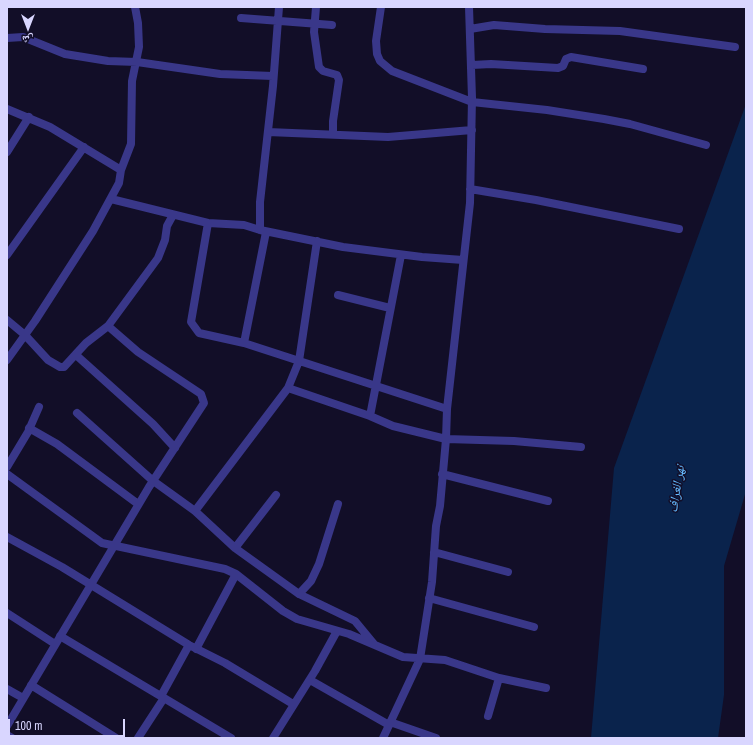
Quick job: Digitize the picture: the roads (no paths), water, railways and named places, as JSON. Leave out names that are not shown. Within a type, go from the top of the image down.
[{"type":"street","points":[[7,360],[81,250],[111,200],[119,183],[121,170],[130,148],[132,81],[139,47],[138,23],[135,7]]},
{"type":"street","points":[[244,343],[263,231],[260,202],[274,76],[279,7]]},
{"type":"street","points":[[316,7],[314,25],[319,67],[323,71],[337,75],[339,80],[333,122],[333,134]]},
{"type":"street","points":[[381,7],[376,49],[380,61],[392,70],[472,102],[561,112],[610,120],[706,145]]},
{"type":"street","points":[[383,738],[420,659],[429,598],[470,189],[472,65],[469,7]]},
{"type":"street","points":[[241,18],[314,25],[332,25]]},
{"type":"street","points":[[470,29],[494,25],[545,29],[620,31],[735,47]]},
{"type":"street","points":[[7,38],[27,38],[65,54],[108,61],[136,62],[220,74],[274,76]]},
{"type":"street","points":[[472,65],[491,64],[558,68],[563,66],[566,59],[571,57],[643,69]]},
{"type":"street","points":[[7,109],[50,126],[121,170]]},
{"type":"street","points":[[7,152],[29,117]]},
{"type":"street","points":[[268,132],[408,137],[472,130]]},
{"type":"street","points":[[7,255],[84,147]]},
{"type":"street","points":[[470,189],[536,200],[679,229]]},
{"type":"street","points":[[111,200],[208,223],[244,225],[263,231],[317,242],[401,255],[463,260]]},
{"type":"street","points":[[7,320],[25,335],[48,360],[60,367],[64,367],[86,344],[108,326],[158,258],[165,240],[167,226],[173,215]]},
{"type":"street","points":[[208,223],[192,322],[199,333],[244,343],[447,409]]},
{"type":"street","points":[[195,511],[288,388],[299,361],[317,242]]},
{"type":"street","points":[[370,416],[401,255]]},
{"type":"street","points":[[338,295],[390,308]]},
{"type":"street","points":[[7,726],[152,480],[203,406],[203,397],[190,386],[138,352],[108,326]]},
{"type":"street","points":[[76,355],[153,424],[175,448]]},
{"type":"street","points":[[288,388],[370,416],[393,426],[446,439],[581,447]]},
{"type":"street","points":[[8,465],[39,407]]},
{"type":"street","points":[[77,413],[152,480],[195,511],[235,548],[298,594],[355,621],[374,644]]},
{"type":"street","points":[[29,428],[57,444],[138,504]]},
{"type":"street","points":[[7,474],[102,544],[213,566],[236,574],[283,611],[297,619],[374,644],[403,657],[444,660],[499,678],[546,688]]},
{"type":"street","points":[[442,474],[548,501]]},
{"type":"street","points":[[235,548],[276,495]]},
{"type":"street","points":[[298,594],[311,581],[319,564],[338,504]]},
{"type":"street","points":[[7,537],[192,647],[225,663],[293,704]]},
{"type":"street","points":[[434,552],[508,572]]},
{"type":"street","points":[[138,738],[236,574]]},
{"type":"street","points":[[429,598],[534,628]]},
{"type":"street","points":[[7,613],[56,644]]},
{"type":"street","points":[[273,738],[293,704],[310,680],[337,631]]},
{"type":"street","points":[[60,636],[231,738]]},
{"type":"street","points":[[488,716],[499,678]]},
{"type":"street","points":[[310,680],[390,723],[436,738]]},
{"type":"street","points":[[31,685],[116,738]]},
{"type":"street","points":[[7,688],[23,698]]},
{"type":"street","points":[[7,735],[12,738]]},
{"type":"water","name":"نهر الغراف","points":[[746,104],[746,491],[724,566],[724,695],[718,738],[591,738],[614,468]]}]
